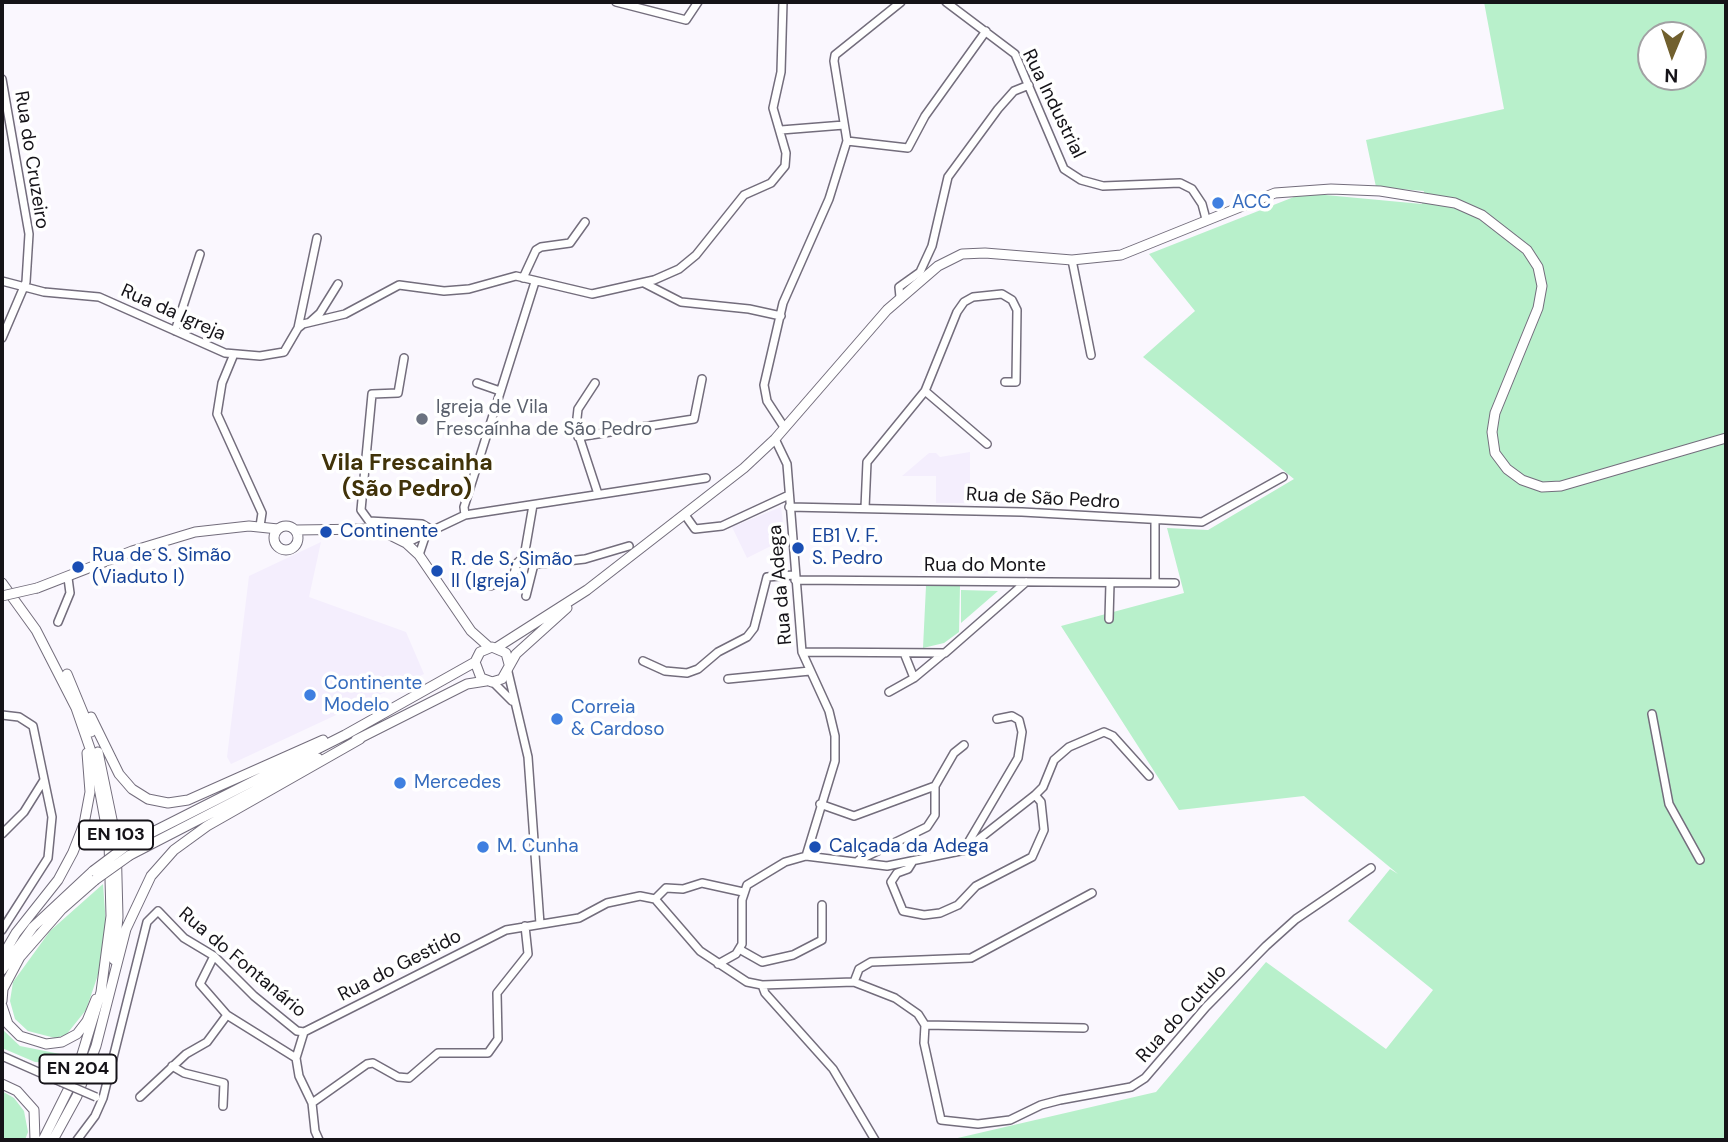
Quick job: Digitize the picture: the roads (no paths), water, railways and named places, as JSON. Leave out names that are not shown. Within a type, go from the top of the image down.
[{"type":"main road","points":[[102,992],[77,1034],[62,1042],[33,1042],[20,1035],[8,1024],[2,1004],[8,975],[20,957],[94,875],[164,835],[467,684],[502,679],[516,654],[587,590],[744,468],[775,439],[900,297],[938,266],[961,254],[985,253],[1072,260],[1121,255],[1269,195],[1295,190],[1380,191],[1455,203],[1482,215],[1527,250],[1538,267],[1542,286],[1538,308],[1495,413],[1492,432],[1495,453],[1522,480],[1542,487],[1561,486],[1726,438]]},
{"type":"main road","points":[[276,534],[287,526],[296,530],[370,530],[386,533],[406,543],[419,555],[471,631],[492,647],[506,653],[509,668]]},
{"type":"main road","points":[[2,596],[68,578],[132,551],[195,532],[260,527],[276,534]]},
{"type":"main road","points":[[276,534],[278,546],[293,548],[316,528]]},
{"type":"main road","points":[[296,530],[298,542]]},
{"type":"main road","name":"EN 103","points":[[2,576],[40,628],[80,701],[109,792],[116,839],[118,917],[108,1007],[77,1096],[54,1140]]},
{"type":"main road","name":"EN 103","points":[[2,583],[36,630],[61,674],[89,744],[90,792],[84,824],[73,852],[58,880],[16,933],[2,957]]},
{"type":"main road","points":[[2,970],[33,927],[129,844],[351,730],[476,659],[587,590]]},
{"type":"main road","points":[[471,631],[477,674],[490,681]]},
{"type":"main road","points":[[80,701],[87,707],[119,774],[132,789],[149,799],[167,803],[188,800],[351,730]]},
{"type":"main road","points":[[108,1007],[134,907],[151,876],[174,850],[207,826],[360,739]]},
{"type":"main road","name":"EN 204","points":[[43,1140],[76,1074],[102,992],[111,916],[111,880],[102,793],[89,744]]},
{"type":"main road","points":[[2,1084],[17,1090],[34,1111],[35,1140]]},
{"type":"street","points":[[616,2],[687,20],[698,2]]},
{"type":"street","points":[[298,328],[345,314],[399,285],[444,291],[469,289],[516,276],[592,294],[642,282],[679,269],[696,255],[744,195],[771,183],[785,166],[786,153],[773,108],[781,72],[783,2]]},
{"type":"street","points":[[784,427],[767,401],[764,385],[780,316],[797,267],[830,199],[847,141],[834,73],[835,55],[901,2]]},
{"type":"street","name":"Rua Industrial","points":[[946,2],[1015,54],[1065,169],[1092,185],[1180,183],[1192,189],[1202,204],[1206,219]]},
{"type":"street","points":[[847,141],[908,148],[925,116],[986,31]]},
{"type":"street","name":"Rua do Cruzeiro","points":[[2,79],[28,221],[24,287],[2,338]]},
{"type":"street","points":[[900,297],[899,287],[920,272],[932,246],[948,177],[998,109],[1014,91],[1029,85]]},
{"type":"street","points":[[780,130],[844,125]]},
{"type":"street","points":[[523,278],[536,250],[570,243],[585,222]]},
{"type":"street","points":[[234,354],[260,356],[284,352],[298,328],[317,238]]},
{"type":"street","points":[[175,331],[200,254]]},
{"type":"street","points":[[1072,260],[1091,355]]},
{"type":"street","name":"Rua da Igreja","points":[[2,282],[44,292],[99,297],[234,354],[222,383],[217,414],[219,424],[262,513],[260,527]]},
{"type":"street","points":[[465,515],[464,507],[535,282]]},
{"type":"street","points":[[642,282],[681,302],[749,309],[780,316]]},
{"type":"street","points":[[310,323],[320,313],[338,284]]},
{"type":"street","points":[[865,508],[867,462],[925,391],[957,312],[964,302],[973,297],[1002,294],[1012,300],[1017,310],[1016,382],[1005,382]]},
{"type":"street","points":[[404,358],[398,393],[372,394],[361,510],[369,522],[422,524],[429,532]]},
{"type":"street","points":[[578,437],[694,419],[702,379]]},
{"type":"street","points":[[477,383],[500,391]]},
{"type":"street","points":[[595,383],[578,409],[578,437],[598,495]]},
{"type":"street","points":[[925,391],[987,444]]},
{"type":"street","name":"Rua da Adega","points":[[775,439],[787,464],[802,652],[829,711],[835,736],[835,761],[806,856]]},
{"type":"street","points":[[406,543],[465,515],[706,478]]},
{"type":"street","name":"Rua de São Pedro","points":[[789,507],[1022,512],[1202,522],[1283,478]]},
{"type":"street","points":[[685,514],[695,529],[722,526],[789,495]]},
{"type":"street","points":[[490,586],[513,577],[517,564],[524,557],[533,505]]},
{"type":"street","points":[[1155,521],[1155,583]]},
{"type":"street","points":[[419,555],[429,532]]},
{"type":"street","points":[[524,557],[534,564],[585,559],[629,545]]},
{"type":"street","points":[[526,596],[534,564]]},
{"type":"street","name":"Rua do Monte","points":[[643,661],[665,671],[687,673],[747,637],[754,628],[767,577],[1175,583]]},
{"type":"street","points":[[58,622],[70,593],[68,578]]},
{"type":"street","points":[[890,692],[914,678],[945,653],[1026,582]]},
{"type":"street","points":[[1109,619],[1110,583]]},
{"type":"street","points":[[802,652],[945,653]]},
{"type":"street","points":[[904,653],[914,678]]},
{"type":"street","points":[[509,668],[513,702],[527,757],[540,924],[579,918],[618,901],[640,896],[655,899],[700,951],[747,982],[762,985],[854,982],[895,998],[918,1014],[925,1025],[1084,1028]]},
{"type":"street","points":[[728,679],[810,671]]},
{"type":"street","points":[[490,681],[513,702]]},
{"type":"street","points":[[1652,714],[1669,804],[1700,860]]},
{"type":"street","points":[[2,715],[19,717],[33,726],[52,817],[48,858],[2,930]]},
{"type":"street","points":[[964,850],[971,834],[997,798],[1018,758],[1023,732],[1020,720],[1012,716],[997,719]]},
{"type":"street","points":[[718,964],[739,950],[742,944],[743,892],[767,872],[806,856],[859,860],[887,866],[964,850],[1035,795],[1043,787],[1054,760],[1069,747],[1104,732],[1113,736],[1149,776]]},
{"type":"street","points":[[859,860],[928,827],[935,815],[935,786],[954,753],[964,745]]},
{"type":"street","points":[[2,834],[35,799],[44,779]]},
{"type":"street","points":[[820,804],[854,816],[935,786]]},
{"type":"street","points":[[914,861],[908,869],[897,873],[891,882],[903,911],[924,915],[940,913],[958,905],[976,886],[1032,857],[1044,830],[1041,802],[1035,795]]},
{"type":"street","name":"Rua do Cutulo","points":[[925,1025],[925,1053],[941,1120],[978,1124],[1010,1120],[1041,1105],[1119,1090],[1145,1078],[1206,1007],[1296,919],[1371,868]]},
{"type":"street","points":[[655,899],[666,888],[683,889],[702,883],[743,892]]},
{"type":"street","points":[[854,982],[859,969],[871,962],[971,958],[1092,892]]},
{"type":"street","points":[[739,950],[762,962],[793,955],[822,940],[822,905]]},
{"type":"street","name":"Rua do Fontanário","points":[[77,1140],[95,1116],[147,922],[158,911],[184,938],[214,956],[254,996],[297,1031],[304,1032]]},
{"type":"street","name":"Rua do Gestido","points":[[304,1032],[506,930],[540,924]]},
{"type":"street","points":[[312,1103],[367,1064],[373,1063],[398,1077],[409,1078],[438,1053],[488,1053],[498,1039],[497,993],[528,954],[525,926]]},
{"type":"street","points":[[214,956],[200,984],[227,1015],[296,1058]]},
{"type":"street","points":[[762,985],[765,993],[833,1069],[875,1140]]},
{"type":"street","points":[[140,1097],[172,1066],[207,1042],[227,1015]]},
{"type":"street","points":[[304,1032],[296,1058],[299,1076],[312,1103],[315,1131],[319,1140]]},
{"type":"street","points":[[2,1056],[100,1097]]},
{"type":"street","points":[[172,1066],[184,1073],[224,1083],[223,1106]]},
{"type":"place","name":"ACC","points":[[1218,203]]},
{"type":"place","name":"Igreja de Vila Frescaínha de São Pedro","points":[[422,419]]},
{"type":"place","name":"Continente","points":[[326,532]]},
{"type":"place","name":"EB1 V. F. S. Pedro","points":[[798,548]]},
{"type":"place","name":"Rua de S. Simão (Viaduto I)","points":[[78,567]]},
{"type":"place","name":"R. de S. Simão II (Igreja)","points":[[437,571]]},
{"type":"place","name":"Continente Modelo","points":[[310,695]]},
{"type":"place","name":"Correia & Cardoso","points":[[557,719]]},
{"type":"place","name":"Mercedes","points":[[400,783]]},
{"type":"place","name":"M. Cunha","points":[[483,847]]},
{"type":"place","name":"Calçada da Adega","points":[[815,847]]},
{"type":"district","name":"Vila Frescainha (São Pedro)","points":[[407,477]]}]
